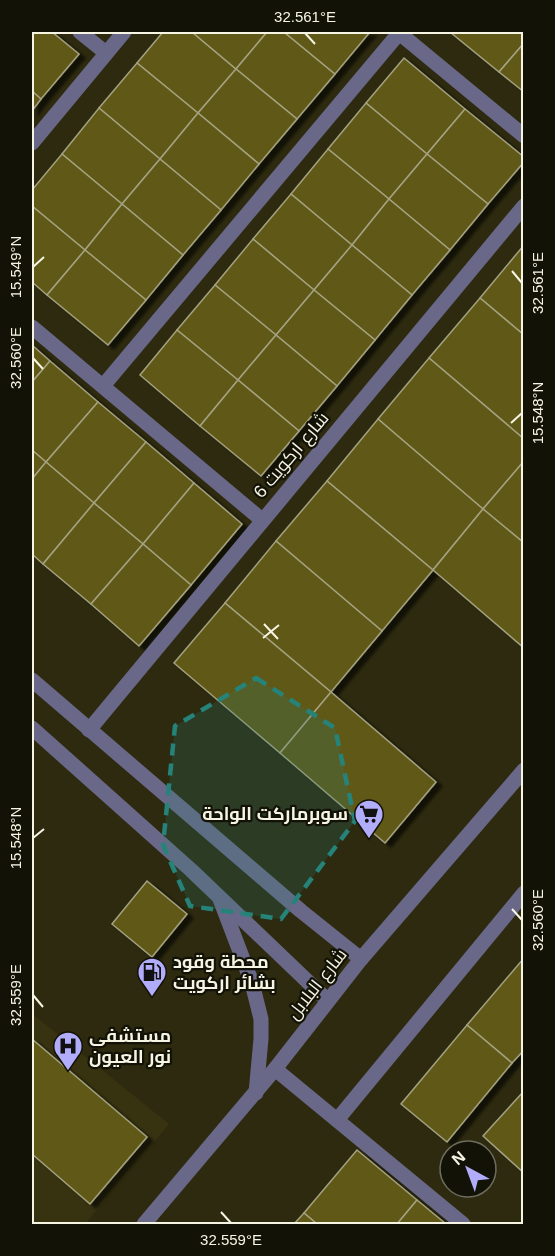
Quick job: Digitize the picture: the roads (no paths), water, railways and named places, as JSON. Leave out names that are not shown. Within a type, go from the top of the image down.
[{"type":"street","points":[[80,32],[106,52]]},
{"type":"street","points":[[32,143],[124,32]]},
{"type":"street","points":[[103,386],[399,32],[524,136]]},
{"type":"street","name":"شارع اركويت 6","points":[[89,730],[524,206]]},
{"type":"street","points":[[32,327],[262,520]]},
{"type":"street","points":[[32,680],[361,959]]},
{"type":"street","points":[[32,728],[219,896],[327,1000]]},
{"type":"street","name":"شارع البلابل","points":[[144,1224],[275,1069],[361,959],[524,770]]},
{"type":"street","points":[[337,1120],[524,893]]},
{"type":"street","points":[[219,896],[252,983],[261,1019],[255,1093]]},
{"type":"street","points":[[275,1069],[463,1224]]},
{"type":"place","name":"سوبرماركت الواحة","points":[[369,840]]},
{"type":"place","name":"محطة وقود بشائر اركويت","points":[[152,998]]},
{"type":"place","name":"مستشفى نور العيون","points":[[68,1072]]}]
